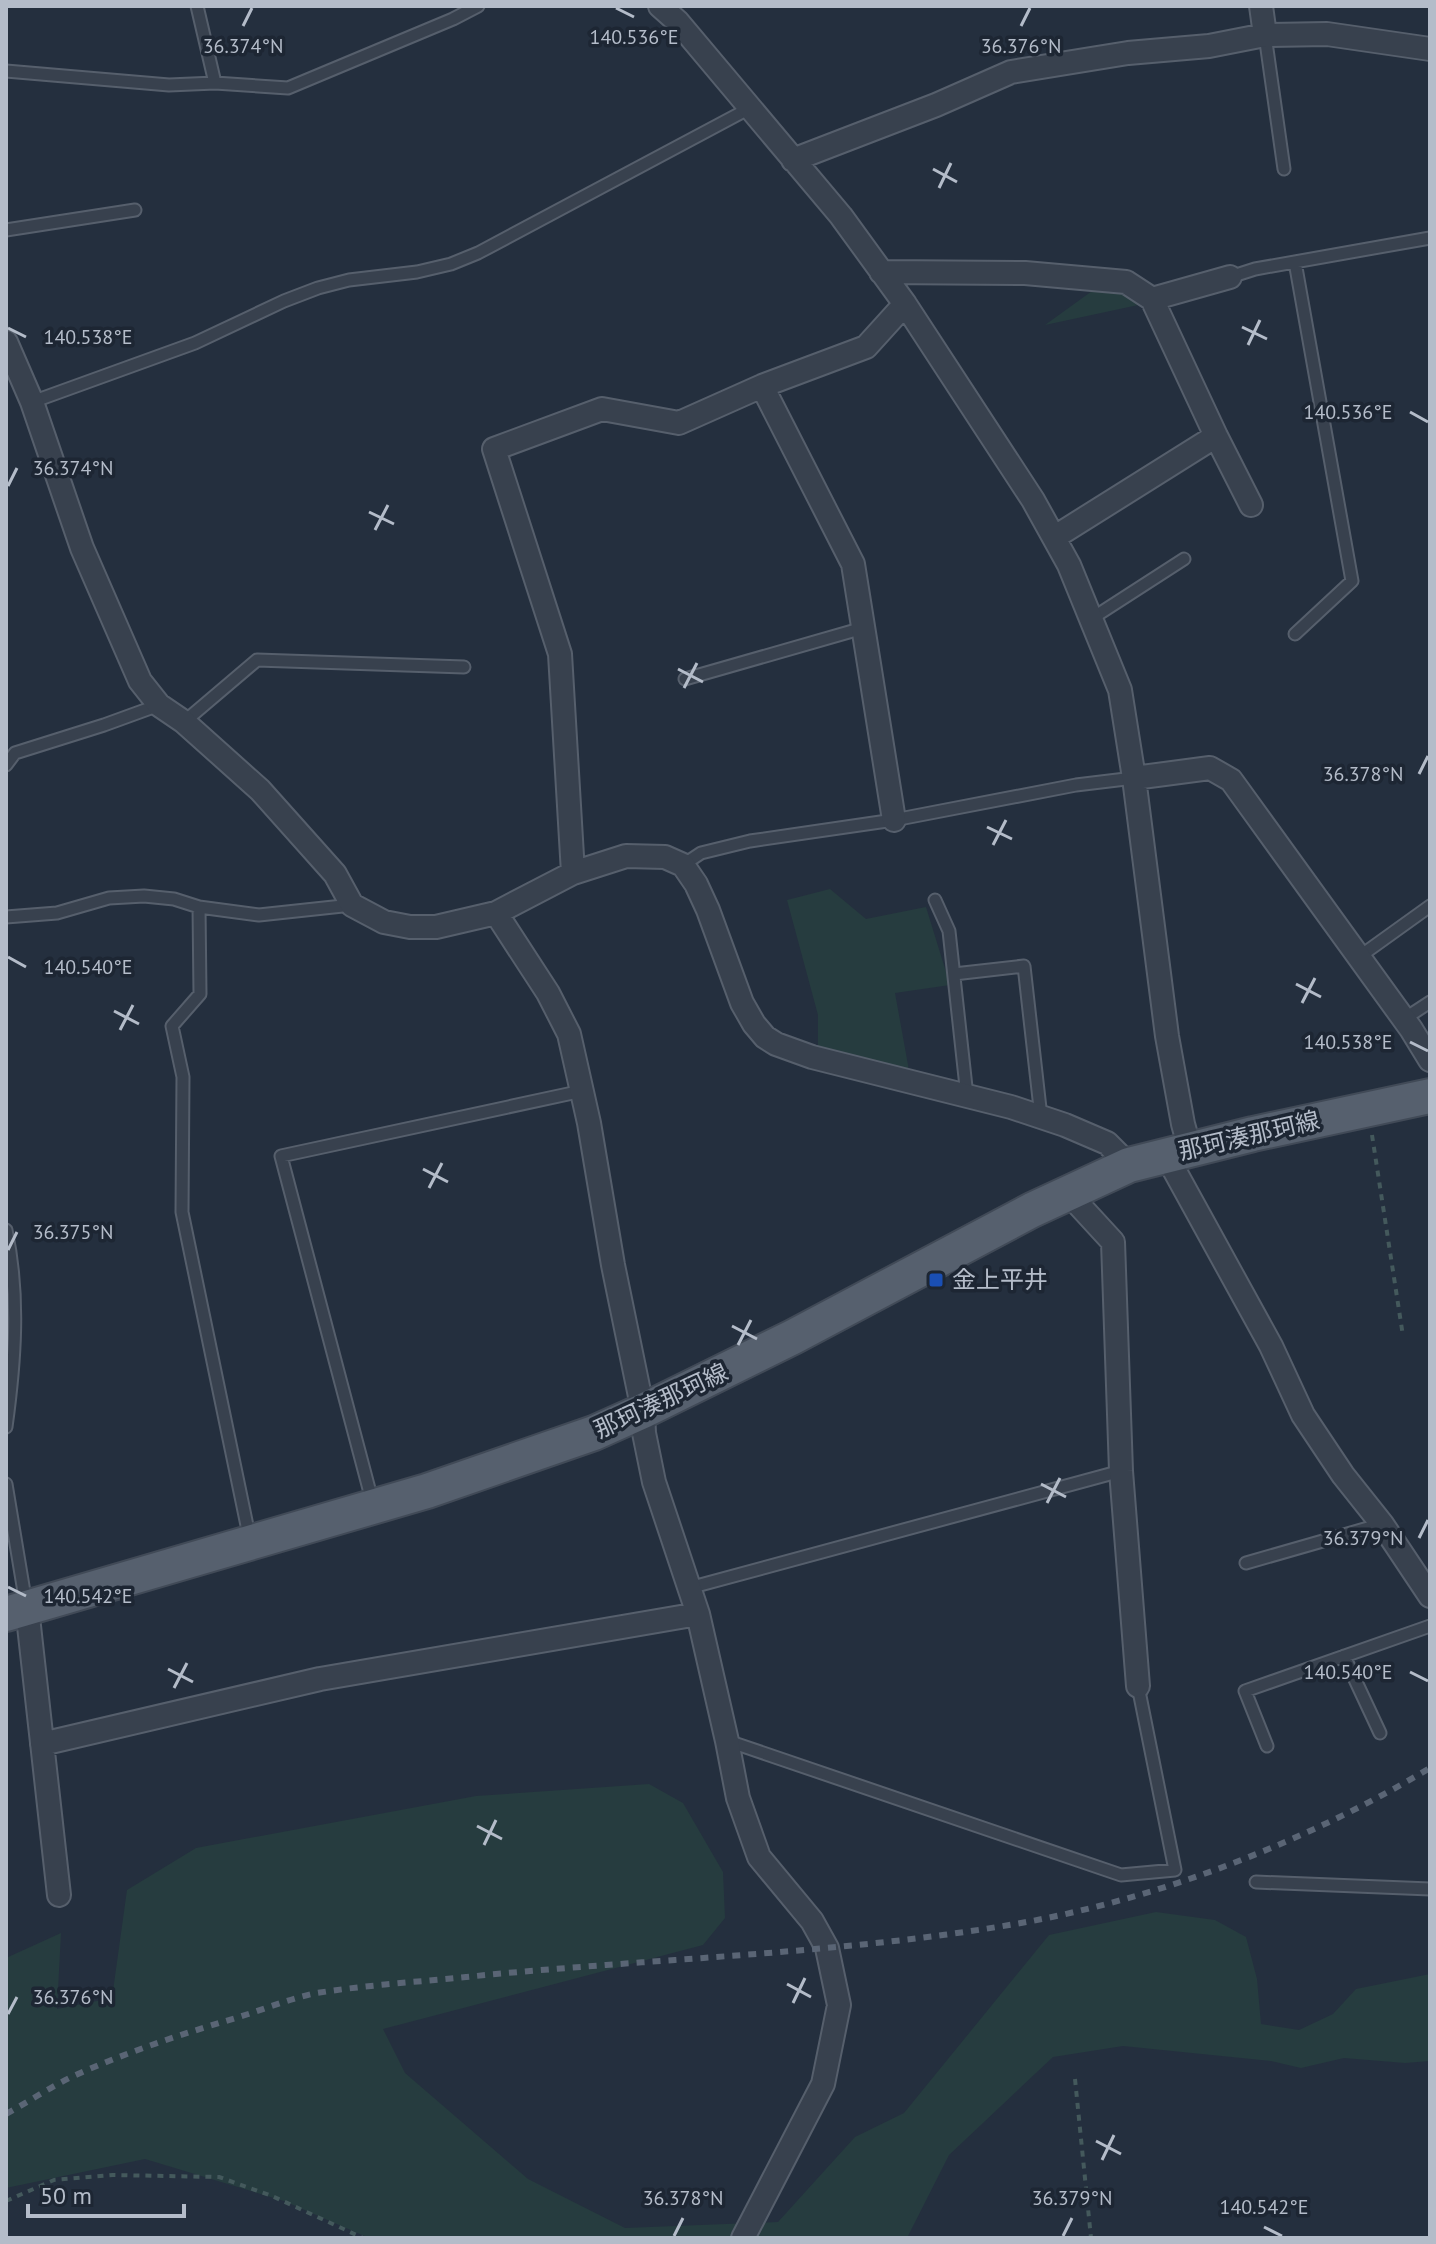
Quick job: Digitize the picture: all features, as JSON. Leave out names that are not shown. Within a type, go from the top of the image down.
[{"type":"main road","name":"那珂湊那珂線","points":[[16,1611],[374,1507],[594,1433],[793,1337],[1068,1193],[1129,1165],[1430,1096]]},
{"type":"street","points":[[660,6],[678,22],[841,216],[905,304],[1055,537],[1120,690],[1167,1036],[1183,1124],[1178,1152],[1303,1415],[1430,1596]]},
{"type":"street","points":[[1261,6],[1265,35]]},
{"type":"street","points":[[793,160],[936,105],[1011,72],[1128,53],[1209,46],[1265,35],[1327,34],[1430,49]]},
{"type":"street","points":[[881,272],[1025,273],[1126,282],[1152,299],[1251,505]]},
{"type":"street","points":[[1152,299],[1230,277]]},
{"type":"street","points":[[573,873],[560,654],[494,449],[602,409],[679,423],[762,386],[866,347],[905,304]]},
{"type":"street","points":[[6,342],[32,402],[82,548],[140,681],[159,705],[184,722],[260,790],[335,874],[352,905],[384,922],[410,927],[436,927],[496,913],[573,873],[626,856],[665,857],[683,865],[696,884],[742,1003],[765,1037],[812,1057],[967,1096],[1089,1133],[1107,1143],[1129,1165]]},
{"type":"street","points":[[762,386],[853,564],[894,820]]},
{"type":"street","points":[[1055,537],[1216,436]]},
{"type":"street","points":[[1134,778],[1210,768],[1231,780],[1404,1019],[1430,1060]]},
{"type":"street","points":[[496,913],[548,993],[569,1034],[643,1411],[654,1482],[698,1614],[738,1798],[759,1857],[812,1921],[827,1948],[839,2005],[823,2084],[743,2238]]},
{"type":"street","points":[[1068,1193],[1113,1242],[1121,1471],[1138,1686]]},
{"type":"street","points":[[16,1611],[42,1744],[59,1895]]},
{"type":"street","points":[[42,1744],[320,1679],[698,1614]]},
{"type":"lane","points":[[197,6],[215,83]]},
{"type":"lane","points":[[6,71],[169,85],[215,83],[288,88],[478,6]]},
{"type":"lane","points":[[1265,35],[1284,169]]},
{"type":"lane","points":[[32,402],[195,343],[318,288],[349,280],[417,272],[451,264],[478,253],[750,108]]},
{"type":"lane","points":[[6,230],[135,210]]},
{"type":"lane","points":[[1230,277],[1255,269],[1430,238]]},
{"type":"lane","points":[[1295,262],[1352,581],[1295,634]]},
{"type":"lane","points":[[1091,619],[1184,559]]},
{"type":"lane","points":[[685,679],[863,628]]},
{"type":"lane","points":[[184,722],[257,660],[464,667]]},
{"type":"lane","points":[[6,765],[15,753],[159,705]]},
{"type":"lane","points":[[683,865],[701,853],[750,841],[894,820],[1076,785],[1134,778]]},
{"type":"lane","points":[[6,917],[57,913],[109,898],[144,896],[259,915],[352,905]]},
{"type":"lane","points":[[935,900],[949,931],[967,1096]]},
{"type":"lane","points":[[1359,957],[1430,906]]},
{"type":"lane","points":[[199,907],[200,994],[172,1026],[183,1077],[182,1212],[251,1543]]},
{"type":"lane","points":[[954,974],[1024,966],[1041,1117]]},
{"type":"lane","points":[[1404,1019],[1430,1002]]},
{"type":"lane","points":[[374,1507],[281,1156],[582,1091]]},
{"type":"lane","points":[[6,1230],[15,1310],[13,1373],[6,1427]]},
{"type":"lane","points":[[689,1588],[1121,1471]]},
{"type":"lane","points":[[6,1484],[16,1611]]},
{"type":"lane","points":[[1246,1563],[1382,1524]]},
{"type":"lane","points":[[1267,1746],[1245,1691],[1430,1626]]},
{"type":"lane","points":[[1344,1656],[1380,1733]]},
{"type":"lane","points":[[727,1741],[1121,1875],[1175,1870],[1138,1686]]},
{"type":"lane","points":[[1256,1882],[1430,1889]]},
{"type":"path","points":[[1368,1109],[1403,1336]]},
{"type":"path","points":[[1075,2079],[1091,2238]]},
{"type":"path","points":[[6,2201],[54,2180],[113,2175],[219,2177],[272,2196],[363,2238]]},
{"type":"green space","points":[[1099,286],[1125,288],[1143,304],[1045,325]]},
{"type":"green space","points":[[830,889],[866,919],[926,907],[950,985],[895,993],[910,1076],[818,1054],[818,1015],[787,900]]},
{"type":"green space","points":[[649,1784],[683,1803],[723,1872],[725,1918],[703,1945],[383,2029],[405,2073],[528,2179],[625,2228],[778,2222],[855,2137],[904,2113],[1049,1935],[1156,1912],[1215,1920],[1246,1937],[1257,1979],[1261,2024],[1299,2030],[1333,2014],[1356,1989],[1430,1974],[1430,2061],[1405,2063],[1344,2058],[1301,2068],[1271,2061],[1123,2046],[1053,2057],[949,2155],[907,2238],[369,2238],[284,2201],[145,2159],[6,2188],[6,1958],[61,1933],[57,2009],[112,1998],[127,1890],[196,1848],[476,1796]]},
{"type":"railway","points":[[6,2114],[69,2078],[118,2058],[317,1993],[883,1942],[952,1934],[1074,1912],[1180,1882],[1284,1843],[1383,1795],[1430,1768]]},
{"type":"place","name":"金上平井","points":[[936,1280]]}]
